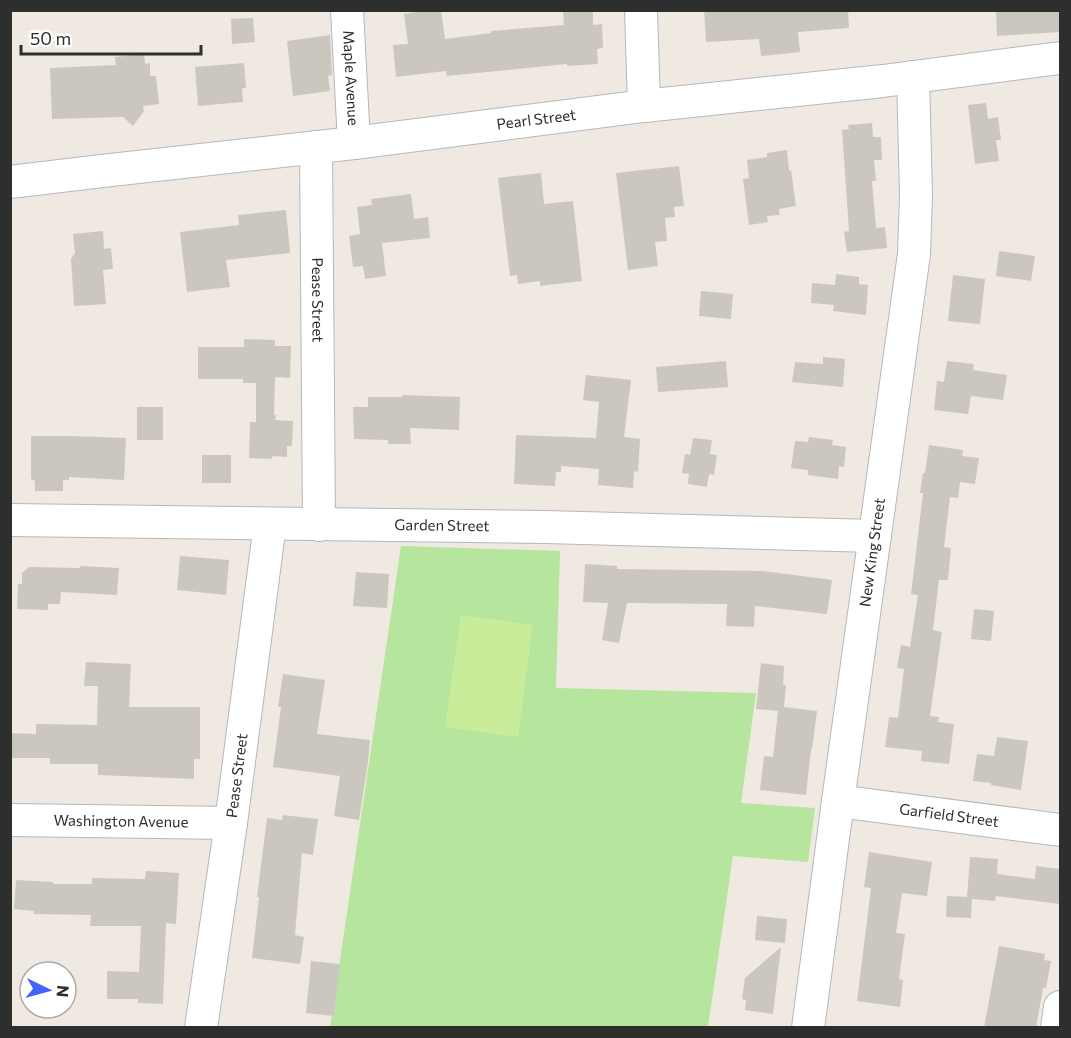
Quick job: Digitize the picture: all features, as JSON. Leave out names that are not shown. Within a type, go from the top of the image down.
[{"type":"street","name":"Maple Avenue","points":[[347,10],[354,143]]},
{"type":"street","points":[[641,10],[644,106]]},
{"type":"street","name":"Pearl Street","points":[[10,182],[1060,58]]},
{"type":"street","name":"New King Street","points":[[808,1028],[914,254],[916,195],[913,77]]},
{"type":"street","name":"Pease Street","points":[[316,147],[319,525]]},
{"type":"street","name":"Garden Street","points":[[10,520],[545,527],[874,536]]},
{"type":"street","name":"Pease Street","points":[[201,1028],[231,823],[270,524]]},
{"type":"street","name":"Garfield Street","points":[[838,801],[1060,830]]},
{"type":"street","name":"Washington Avenue","points":[[10,820],[231,823]]},
{"type":"street","points":[[1057,1028],[1060,1007]]},
{"type":"green space","points":[[401,546],[560,551],[556,688],[756,693],[741,803],[815,808],[808,862],[733,856],[708,1027],[330,1028]]},
{"type":"green space","points":[[461,615],[533,625],[518,737],[445,727]]},
{"type":"building","points":[[441,10],[445,39],[491,33],[491,31],[564,25],[563,10],[593,10],[593,25],[602,24],[603,48],[597,49],[598,64],[567,66],[567,64],[447,76],[446,71],[396,77],[393,45],[408,44],[404,14]]},
{"type":"building","points":[[704,10],[848,10],[849,28],[798,32],[800,52],[761,56],[759,39],[706,42]]},
{"type":"building","points":[[996,10],[1060,10],[1060,32],[997,36]]},
{"type":"building","points":[[253,18],[255,42],[232,44],[231,19]]},
{"type":"building","points":[[330,35],[332,75],[328,76],[330,91],[293,96],[287,41]]},
{"type":"building","points":[[144,54],[145,64],[150,63],[150,76],[156,76],[159,104],[143,106],[144,111],[133,126],[123,117],[52,119],[50,68],[116,65],[115,57]]},
{"type":"building","points":[[244,63],[246,88],[242,88],[243,102],[198,106],[195,67]]},
{"type":"building","points":[[986,103],[988,119],[998,117],[1001,140],[996,140],[999,161],[975,164],[968,105]]},
{"type":"building","points":[[872,123],[873,137],[881,137],[882,160],[874,160],[876,181],[872,181],[876,228],[885,227],[887,248],[847,252],[844,232],[849,231],[842,130],[849,129],[848,125]]},
{"type":"building","points":[[787,150],[796,206],[779,209],[780,215],[767,216],[768,222],[749,225],[743,179],[749,178],[747,160],[767,157],[767,153]]},
{"type":"building","points":[[679,166],[684,206],[674,207],[675,217],[665,218],[667,241],[655,242],[658,266],[628,270],[616,173]]},
{"type":"building","points":[[541,173],[544,204],[573,201],[582,281],[540,286],[540,281],[518,284],[517,275],[510,276],[498,178]]},
{"type":"building","points":[[411,194],[414,219],[428,217],[430,238],[382,243],[386,276],[365,279],[363,266],[353,267],[349,236],[360,234],[357,207],[372,205],[371,199]]},
{"type":"building","points":[[286,210],[290,253],[226,260],[230,287],[187,292],[180,232],[239,225],[238,215]]},
{"type":"building","points":[[103,231],[104,249],[111,248],[113,269],[103,270],[106,304],[74,306],[71,259],[75,253],[73,234]]},
{"type":"building","points":[[999,251],[1035,256],[1031,281],[996,276]]},
{"type":"building","points":[[836,274],[859,277],[859,284],[868,285],[866,315],[833,311],[834,305],[811,303],[812,283],[835,285]]},
{"type":"building","points":[[953,275],[985,279],[980,324],[948,321]]},
{"type":"building","points":[[701,291],[733,294],[731,319],[699,316]]},
{"type":"building","points":[[244,339],[275,340],[275,346],[291,346],[290,378],[275,377],[275,420],[293,421],[292,446],[287,446],[287,457],[249,458],[250,422],[256,422],[256,383],[243,383],[243,379],[198,379],[198,347],[244,347]]},
{"type":"building","points":[[823,357],[845,359],[843,387],[792,382],[795,362],[823,364]]},
{"type":"building","points":[[726,361],[728,387],[658,392],[656,367]]},
{"type":"building","points":[[947,361],[974,364],[973,370],[1007,375],[1003,400],[971,396],[968,414],[934,410],[937,381],[944,382]]},
{"type":"building","points":[[586,375],[631,380],[624,437],[640,439],[638,472],[634,471],[633,488],[598,485],[599,469],[561,466],[561,472],[556,472],[555,486],[514,484],[516,435],[596,438],[599,402],[583,400]]},
{"type":"building","points":[[402,395],[460,397],[459,430],[410,428],[411,444],[388,444],[388,440],[354,439],[353,407],[368,407],[368,397],[402,397]]},
{"type":"building","points":[[137,407],[163,407],[163,440],[137,440]]},
{"type":"building","points":[[31,436],[126,438],[124,480],[69,477],[69,480],[63,480],[63,491],[35,491],[35,481],[31,479]]},
{"type":"building","points":[[809,437],[833,440],[832,445],[846,447],[844,467],[839,466],[838,479],[808,475],[808,470],[791,468],[795,441],[808,442]]},
{"type":"building","points":[[693,438],[712,440],[710,454],[717,455],[714,475],[709,474],[707,487],[688,484],[689,474],[682,473],[685,454],[690,455]]},
{"type":"building","points":[[929,445],[963,450],[962,456],[979,458],[975,484],[960,482],[958,498],[950,497],[944,547],[951,548],[948,580],[939,580],[933,630],[942,632],[930,716],[939,717],[938,722],[954,724],[949,764],[921,761],[922,751],[885,747],[889,717],[898,718],[904,669],[897,668],[901,645],[910,647],[918,595],[911,594],[923,493],[920,493]]},
{"type":"building","points":[[202,455],[231,455],[231,483],[202,483]]},
{"type":"building","points":[[180,556],[229,560],[226,595],[177,590]]},
{"type":"building","points":[[585,564],[617,566],[617,569],[763,571],[832,580],[827,614],[755,606],[754,627],[726,626],[727,604],[627,603],[619,643],[602,640],[608,603],[583,602]]},
{"type":"building","points":[[80,566],[119,568],[117,595],[61,592],[60,604],[48,604],[48,610],[17,609],[18,584],[22,584],[22,573],[29,567],[80,568]]},
{"type":"building","points":[[356,572],[389,574],[387,608],[353,606]]},
{"type":"building","points":[[974,609],[994,611],[991,641],[971,639]]},
{"type":"building","points":[[86,662],[131,664],[129,707],[200,707],[200,759],[194,759],[194,779],[98,775],[98,764],[50,764],[50,758],[10,758],[10,733],[36,734],[36,724],[97,725],[98,686],[84,686]]},
{"type":"building","points":[[761,663],[784,666],[783,685],[786,685],[784,707],[817,711],[806,795],[760,790],[764,756],[773,757],[778,711],[756,709]]},
{"type":"building","points":[[283,674],[325,680],[317,734],[370,740],[359,820],[334,816],[340,776],[273,767]]},
{"type":"building","points":[[997,737],[1028,741],[1021,790],[973,781],[977,754],[994,756]]},
{"type":"building","points":[[283,815],[318,819],[313,855],[302,853],[295,935],[304,937],[300,964],[252,958],[267,818],[282,820]]},
{"type":"building","points":[[869,852],[932,862],[927,896],[902,893],[896,933],[905,934],[899,979],[903,980],[900,1007],[857,1001],[871,888],[864,887]]},
{"type":"building","points":[[970,857],[998,859],[997,874],[1035,879],[1036,866],[1060,869],[1060,904],[996,896],[995,901],[972,899],[971,918],[946,917],[947,896],[967,897]]},
{"type":"building","points":[[146,871],[179,873],[176,924],[166,923],[163,1004],[138,1003],[138,999],[107,999],[107,971],[139,972],[141,926],[90,926],[91,915],[34,914],[34,911],[14,909],[16,880],[53,882],[53,884],[92,884],[92,878],[145,879]]},
{"type":"building","points":[[757,916],[787,919],[785,943],[755,940]]},
{"type":"building","points":[[999,946],[1045,954],[1044,960],[1051,961],[1046,988],[1043,988],[1036,1028],[984,1028]]},
{"type":"building","points":[[781,947],[773,1014],[745,1010],[746,1000],[742,999],[745,978]]},
{"type":"building","points":[[311,961],[340,964],[334,1016],[306,1013]]}]
